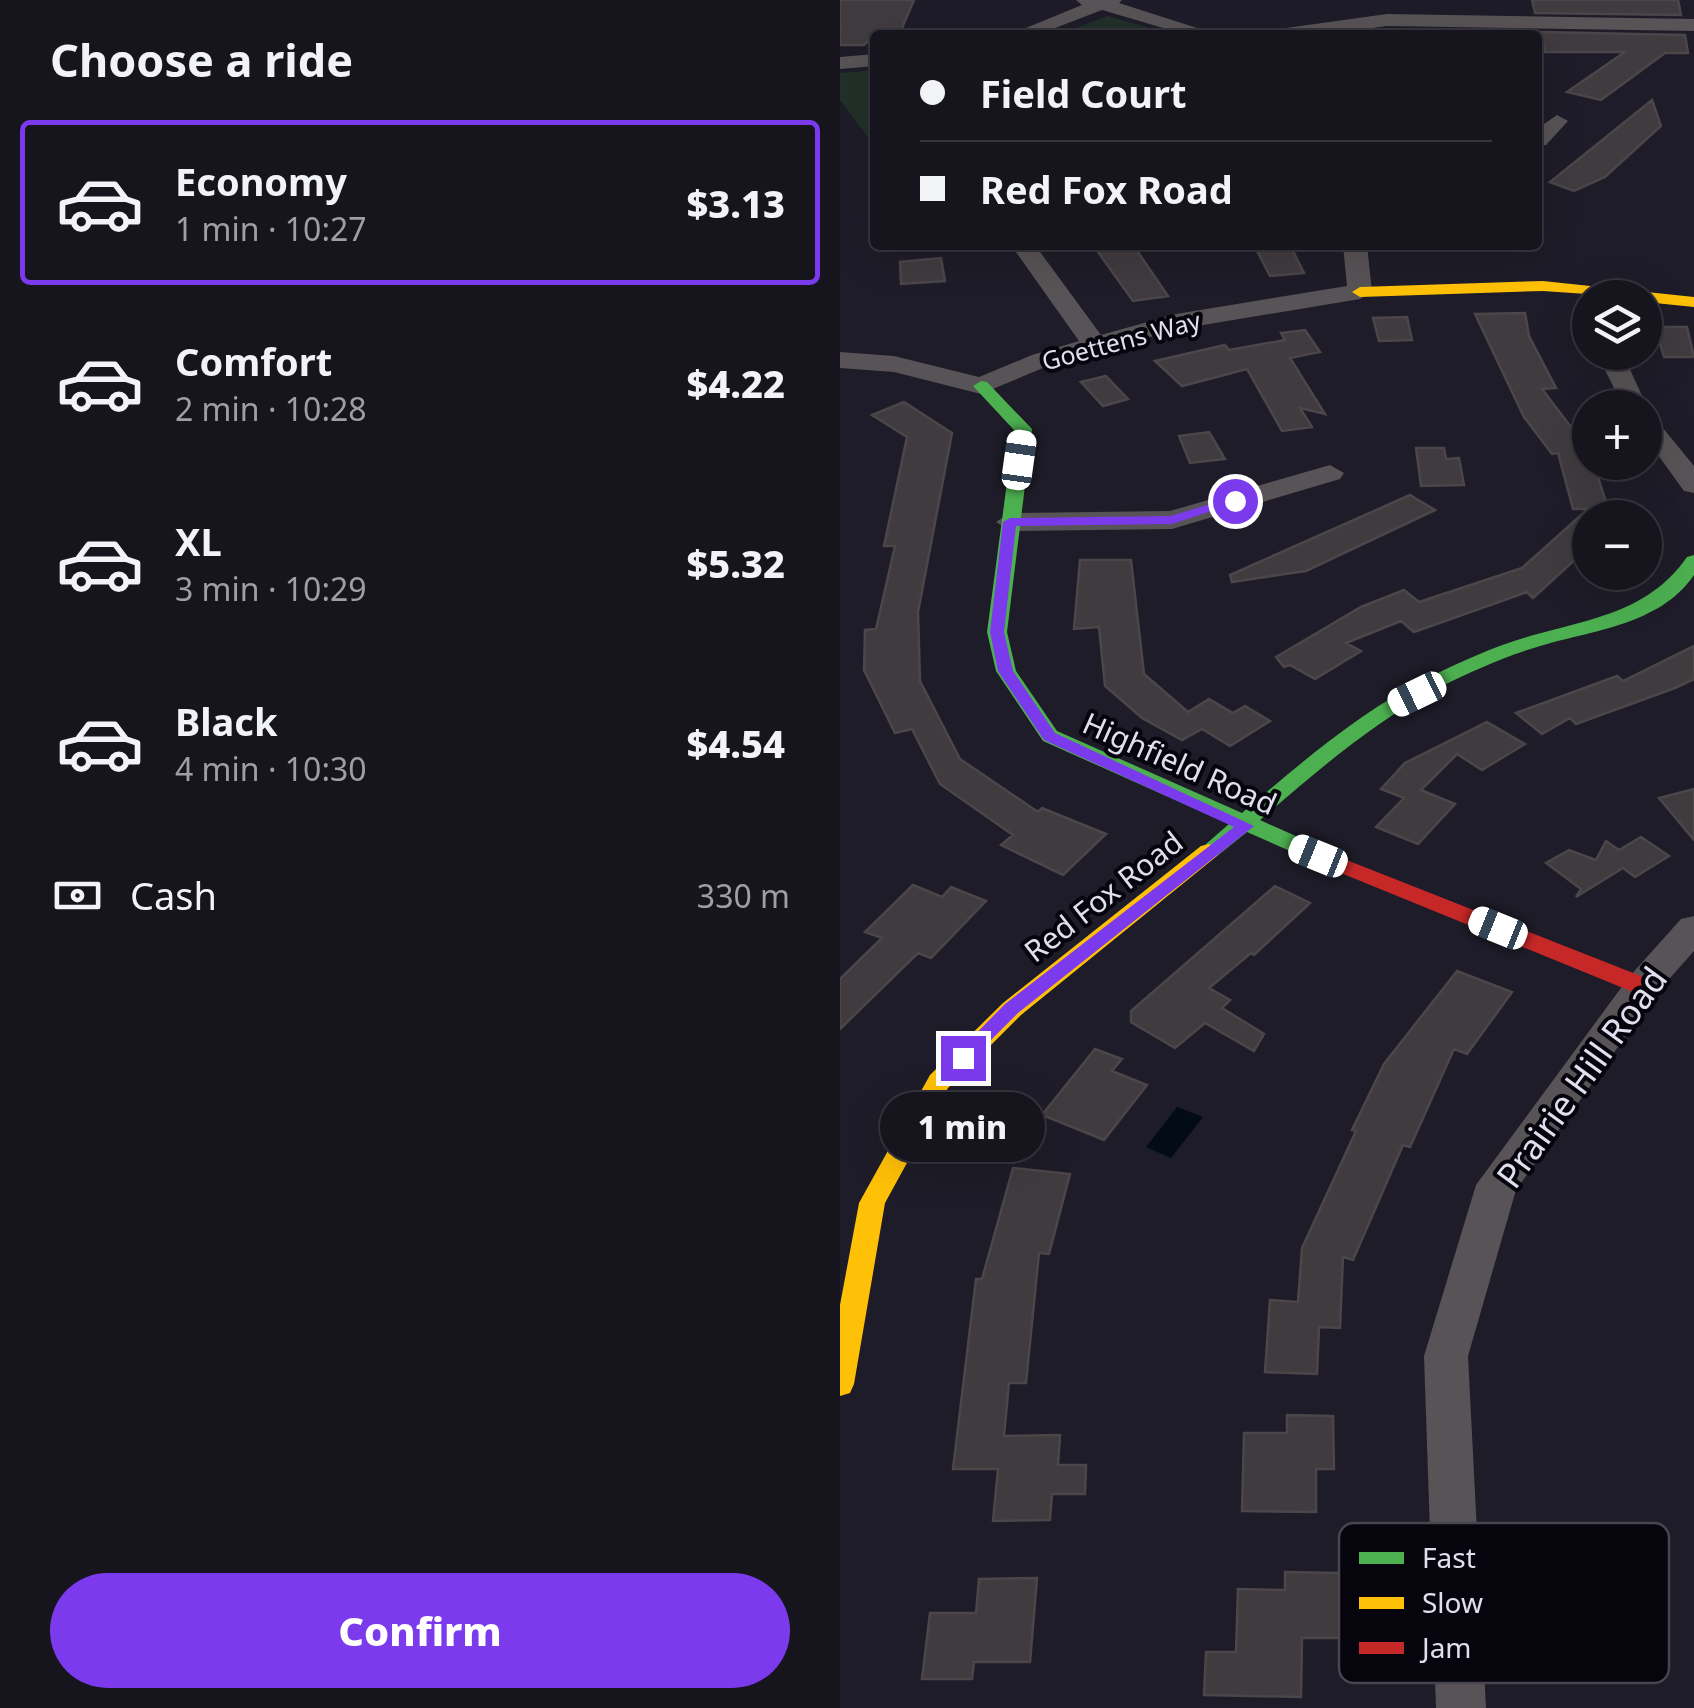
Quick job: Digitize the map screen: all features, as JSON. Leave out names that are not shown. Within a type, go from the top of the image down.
[{"type":"street","points":[[1031,30],[1101,2],[1193,30]]},
{"type":"street","points":[[1300,30],[1386,10],[1694,25]]},
{"type":"street","points":[[840,63],[870,60]]},
{"type":"street","points":[[1542,136],[1557,121]]},
{"type":"street","points":[[1027,250],[1094,344]]},
{"type":"street","points":[[1356,250],[1360,292],[1466,286],[1572,292]]},
{"type":"street","name":"Goettens Way","points":[[981,386],[1094,344],[1236,309],[1360,292]]},
{"type":"street","points":[[1662,299],[1694,302]]},
{"type":"street","points":[[840,360],[894,364],[981,386]]},
{"type":"street","name":"Highfield Road","points":[[981,386],[1023,429],[997,632],[1006,671],[1050,736],[1246,826],[1642,986]]},
{"type":"street","points":[[1662,441],[1694,485]]},
{"type":"street","points":[[1010,522],[1172,520],[1330,473]]},
{"type":"street","name":"Red Fox Road","points":[[840,1384],[872,1203],[939,1082],[1012,1008],[1390,708],[1513,648],[1621,618],[1660,597],[1688,574],[1694,561]]},
{"type":"street","name":"Prairie Hill Road","points":[[1454,1523],[1446,1356],[1497,1185],[1642,986],[1694,928]]},
{"type":"street","name":"Prairie Hill Road","points":[[1461,1683],[1462,1708]]},
{"type":"green space","points":[[1108,16],[1157,30],[1070,30]]},
{"type":"green space","points":[[870,70],[870,140],[840,100],[840,73]]},
{"type":"shaded area","points":[[1177,1107],[1203,1117],[1171,1158],[1146,1147]]},
{"type":"building","points":[[840,0],[914,0],[901,30],[870,30],[870,39],[864,45],[840,45]]},
{"type":"building","points":[[1532,0],[1678,0],[1681,15],[1535,13]]},
{"type":"building","points":[[1542,32],[1685,35],[1688,53],[1665,53],[1601,100],[1567,92],[1625,52],[1545,52]]},
{"type":"building","points":[[1652,100],[1661,126],[1605,177],[1574,191],[1550,182]]},
{"type":"building","points":[[1097,250],[1136,250],[1168,296],[1133,301]]},
{"type":"building","points":[[1257,250],[1292,250],[1304,273],[1270,276]]},
{"type":"building","points":[[941,258],[945,281],[901,284],[900,262]]},
{"type":"building","points":[[1525,313],[1529,336],[1556,388],[1542,389],[1572,428],[1572,480],[1599,480],[1605,500],[1572,500],[1572,505],[1558,453],[1552,454],[1524,417],[1475,314]]},
{"type":"building","points":[[1407,317],[1412,340],[1379,341],[1373,318]]},
{"type":"building","points":[[1662,327],[1687,327],[1694,357],[1664,357]]},
{"type":"building","points":[[1305,330],[1320,352],[1290,358],[1325,414],[1300,408],[1312,427],[1282,431],[1247,369],[1182,386],[1155,361],[1225,345],[1229,350],[1285,340],[1281,333]]},
{"type":"building","points":[[1106,376],[1128,399],[1103,406],[1081,382]]},
{"type":"building","points":[[904,402],[952,433],[918,612],[920,681],[960,759],[1038,812],[1042,808],[1106,834],[1063,875],[1001,845],[1013,835],[940,784],[912,729],[895,733],[864,670],[865,630],[876,629],[895,546],[884,546],[907,437],[872,415]]},
{"type":"building","points":[[1209,432],[1225,459],[1190,463],[1179,436]]},
{"type":"building","points":[[1416,448],[1444,448],[1446,459],[1459,458],[1464,485],[1421,486]]},
{"type":"building","points":[[1410,495],[1435,510],[1306,571],[1232,582],[1230,575]]},
{"type":"building","points":[[1572,523],[1572,562],[1533,598],[1527,592],[1414,632],[1401,621],[1346,643],[1361,651],[1315,679],[1290,665],[1284,667],[1276,657],[1361,607],[1404,590],[1419,602],[1522,568]]},
{"type":"building","points":[[1080,560],[1131,560],[1144,674],[1188,712],[1209,699],[1233,713],[1245,706],[1270,721],[1230,746],[1202,729],[1182,740],[1142,718],[1105,686],[1099,627],[1074,629]]},
{"type":"building","points":[[1694,646],[1694,679],[1675,688],[1576,724],[1570,718],[1542,734],[1516,713],[1617,676],[1623,681]]},
{"type":"building","points":[[1487,722],[1525,744],[1482,770],[1457,754],[1421,790],[1455,804],[1418,844],[1376,827],[1404,798],[1381,789],[1405,763]]},
{"type":"building","points":[[1694,789],[1694,840],[1659,798]]},
{"type":"building","points":[[1641,837],[1669,856],[1635,877],[1623,868],[1576,897],[1581,889],[1546,863],[1569,850],[1596,860],[1606,841],[1619,850]]},
{"type":"building","points":[[913,885],[942,897],[951,887],[986,901],[931,958],[918,953],[840,1029],[840,979],[882,938],[865,932]]},
{"type":"building","points":[[1275,886],[1310,903],[1254,955],[1251,953],[1209,988],[1230,1000],[1222,1008],[1264,1034],[1254,1051],[1205,1023],[1175,1048],[1131,1022],[1131,1011]]},
{"type":"building","points":[[1457,971],[1512,992],[1467,1054],[1454,1049],[1410,1147],[1403,1145],[1353,1260],[1343,1257],[1340,1328],[1319,1327],[1317,1374],[1265,1372],[1270,1300],[1298,1302],[1302,1248],[1356,1131],[1352,1130],[1384,1064]]},
{"type":"building","points":[[1095,1049],[1122,1059],[1112,1071],[1147,1085],[1104,1140],[1042,1115]]},
{"type":"building","points":[[1013,1168],[1070,1174],[1049,1254],[1039,1253],[1026,1383],[1009,1383],[1004,1436],[1060,1435],[1058,1465],[1086,1465],[1085,1494],[1052,1494],[1050,1520],[993,1521],[998,1469],[953,1469],[976,1279],[982,1279]]},
{"type":"building","points":[[1287,1415],[1333,1416],[1334,1469],[1316,1469],[1316,1512],[1242,1511],[1244,1433],[1287,1433]]},
{"type":"building","points":[[1285,1572],[1339,1573],[1339,1638],[1302,1638],[1301,1697],[1204,1695],[1206,1652],[1236,1652],[1238,1589],[1285,1590]]},
{"type":"building","points":[[1037,1578],[1030,1662],[974,1662],[972,1679],[922,1679],[930,1613],[976,1613],[979,1579]]},
{"type":"traffic: fast","points":[[981,386],[1023,429],[997,632],[1006,671],[1050,736],[1339,864]]},
{"type":"traffic: fast","points":[[1209,851],[1344,740],[1403,699],[1513,648],[1638,611],[1679,582],[1694,561]]},
{"type":"traffic: slow","points":[[1360,292],[1543,286],[1694,302]]},
{"type":"traffic: slow","points":[[840,1384],[872,1203],[939,1082],[1012,1009],[1209,851]]},
{"type":"traffic: jam","points":[[1339,864],[1642,986]]},
{"type":"route","points":[[963,1058],[1012,1008],[1246,826],[1050,736],[1006,671],[997,632],[1010,522],[1172,520],[1235,501]]}]
